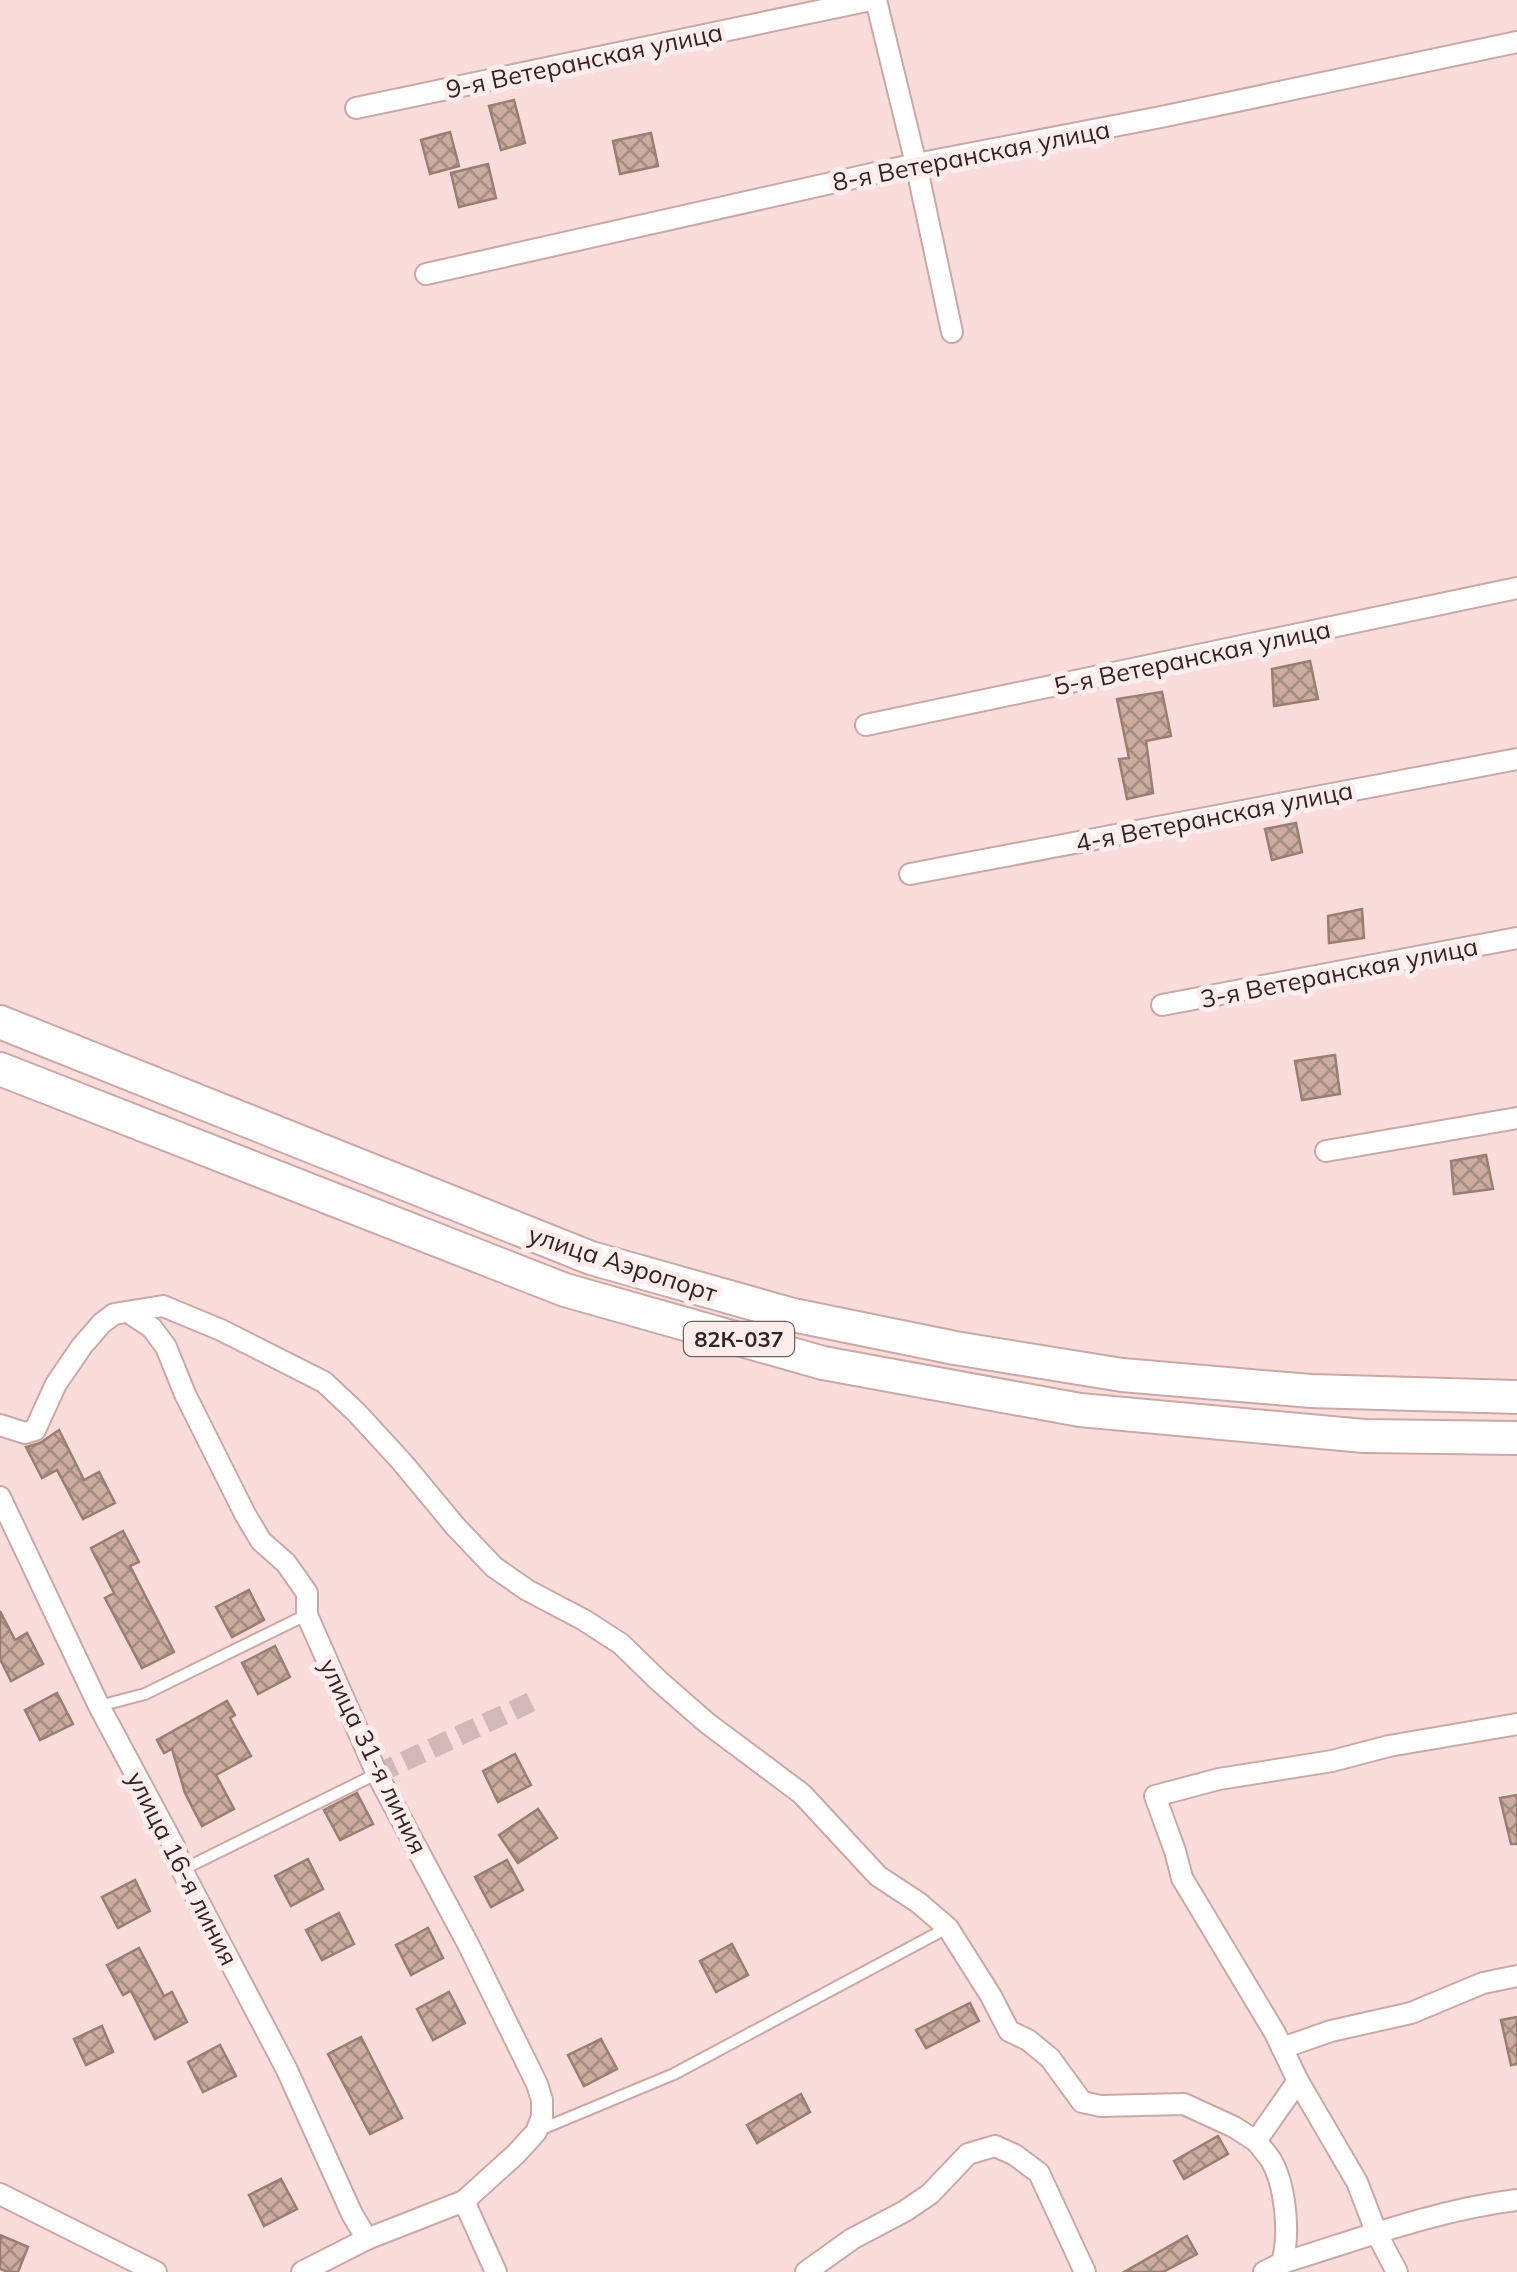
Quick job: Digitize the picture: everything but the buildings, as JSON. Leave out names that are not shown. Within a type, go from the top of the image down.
[{"type":"main road","name":"улица Аэропорт","points":[[0,1022],[590,1258],[793,1315],[955,1348],[1122,1374],[1311,1391],[1517,1397]]},
{"type":"main road","name":"улица Аэропорт","points":[[0,1068],[565,1290],[824,1363],[1080,1410],[1364,1436],[1517,1438]]},
{"type":"street","name":"9-я Ветеранская улица","points":[[356,108],[874,0]]},
{"type":"street","points":[[874,0],[916,164],[952,332]]},
{"type":"street","name":"8-я Ветеранская улица","points":[[426,274],[916,164],[1161,118],[1517,42]]},
{"type":"street","name":"5-я Ветеранская улица","points":[[866,725],[1517,588]]},
{"type":"street","name":"4-я Ветеранская улица","points":[[910,874],[1517,759]]},
{"type":"street","name":"3-я Ветеранская улица","points":[[1162,1005],[1517,938]]},
{"type":"street","points":[[1326,1151],[1517,1118]]},
{"type":"street","points":[[0,1425],[25,1434],[35,1430],[56,1384],[82,1346],[114,1314],[163,1306],[221,1330],[324,1382],[402,1462],[494,1566],[526,1590],[621,1644],[707,1723],[802,1794],[878,1876],[920,1903],[948,1928],[1008,2031],[1028,2040],[1050,2058],[1082,2102],[1101,2106],[1184,2104],[1256,2141],[1278,2177],[1286,2222],[1286,2250],[1274,2268]]},
{"type":"street","name":"улица 31-я линия","points":[[128,1312],[152,1328],[166,1347],[245,1514],[261,1541],[286,1563],[307,1592],[307,1615],[377,1774],[537,2084],[542,2117],[536,2132]]},
{"type":"street","name":"улица 16-я линия","points":[[0,1497],[99,1706],[174,1846],[182,1870],[287,2070],[352,2214],[368,2239]]},
{"type":"street","points":[[1397,2272],[1357,2182],[1182,1878],[1155,1796],[1219,1779],[1517,1724]]},
{"type":"street","points":[[1282,2048],[1330,2031],[1411,2013],[1484,1983],[1517,1976]]},
{"type":"street","points":[[1256,2141],[1298,2081]]},
{"type":"street","points":[[302,2272],[368,2239],[464,2201],[536,2132]]},
{"type":"street","points":[[806,2272],[852,2239],[930,2194],[968,2154],[995,2146],[1039,2173],[1085,2272]]},
{"type":"street","points":[[0,2194],[156,2272]]},
{"type":"street","points":[[1274,2268],[1422,2219],[1517,2200]]},
{"type":"street","points":[[464,2201],[496,2272]]},
{"type":"lane","points":[[99,1706],[145,1694],[307,1615]]},
{"type":"lane","points":[[182,1870],[377,1774]]},
{"type":"lane","points":[[536,2132],[674,2074],[948,1928]]},
{"type":"tunnel","points":[[377,1774],[531,1702]]}]
